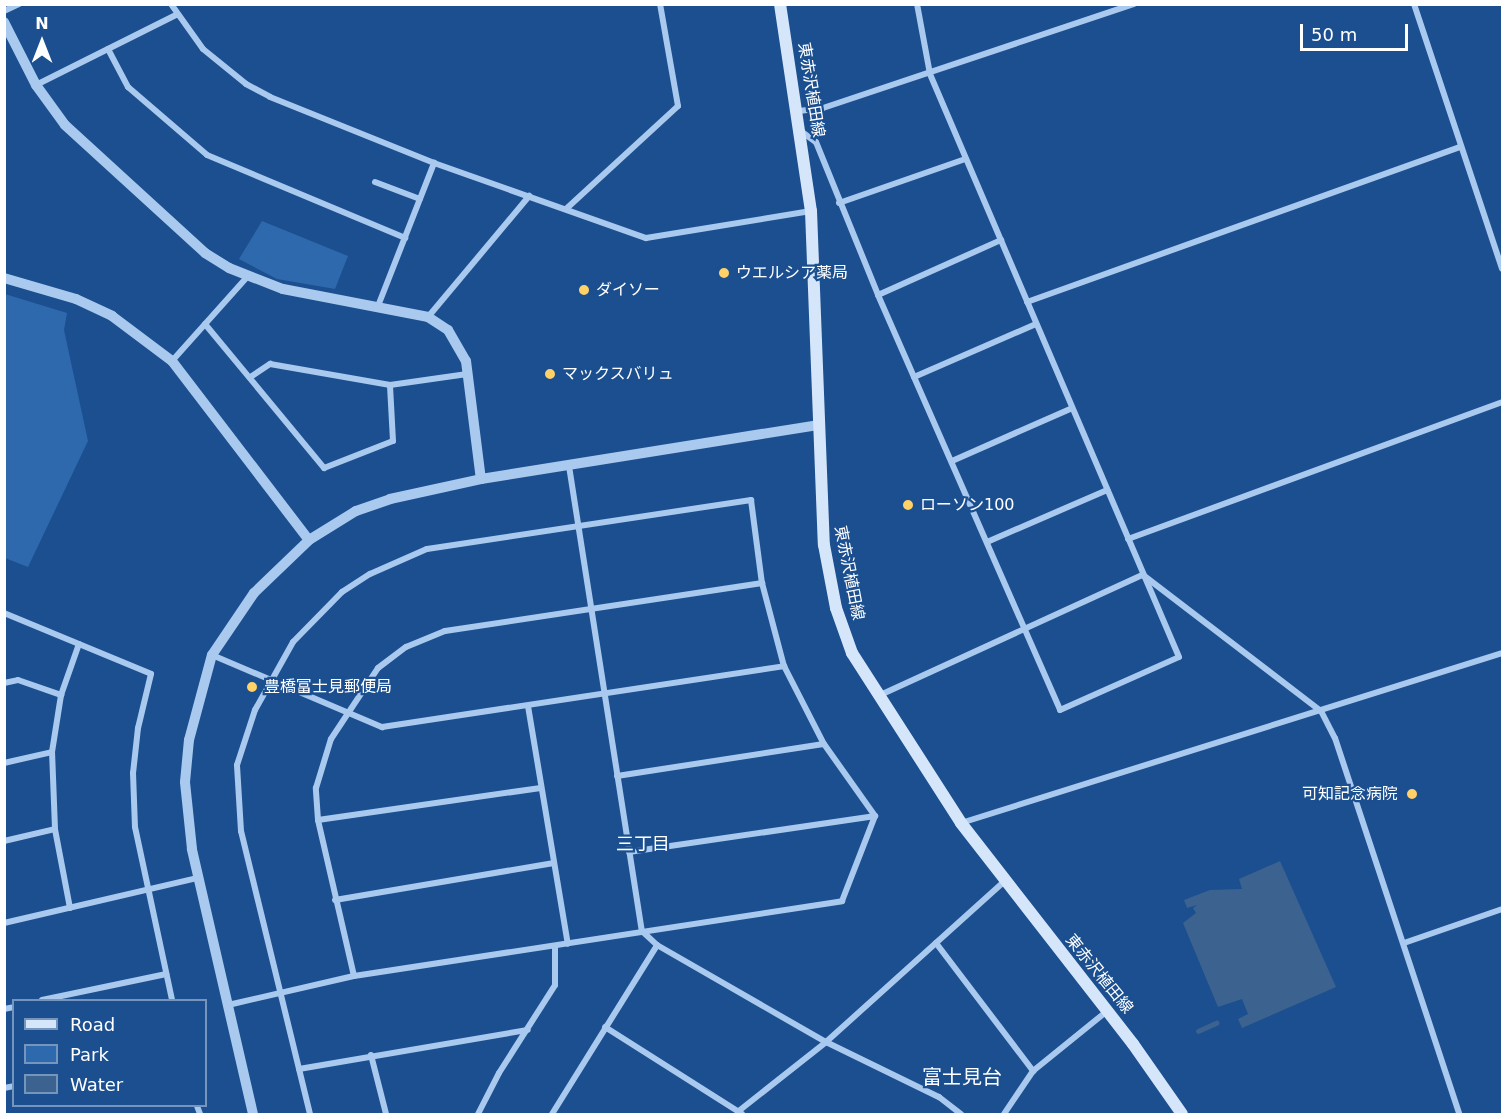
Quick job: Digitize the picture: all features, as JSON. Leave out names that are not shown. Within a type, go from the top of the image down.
[{"type":"main road","name":"東赤沢植田線","points":[[780,4],[802,132],[811,211],[824,545],[836,608],[852,652],[877,696],[961,823],[1004,882],[1107,1011],[1182,1114]]},
{"type":"street","points":[[4,11],[19,4]]},
{"type":"street","points":[[171,4],[176,15],[203,49],[246,84],[295,108],[434,163],[646,238],[811,211]]},
{"type":"street","points":[[566,209],[678,106],[660,4]]},
{"type":"street","points":[[802,132],[816,142],[878,294],[987,542],[1022,629],[1060,710],[1179,657],[1142,575],[930,74],[917,4]]},
{"type":"street","points":[[798,111],[823,108],[930,74],[1134,4]]},
{"type":"street","points":[[1414,4],[1503,269]]},
{"type":"street","points":[[36,85],[176,15]]},
{"type":"street","points":[[4,22],[36,85],[83,144],[205,253],[247,276],[283,290],[428,317],[457,339],[468,374],[481,479]]},
{"type":"street","points":[[108,49],[128,87],[207,154],[405,238]]},
{"type":"street","points":[[1027,302],[1461,147]]},
{"type":"street","points":[[839,203],[965,159]]},
{"type":"street","points":[[378,306],[434,163]]},
{"type":"street","points":[[375,182],[420,199]]},
{"type":"street","points":[[428,317],[529,196]]},
{"type":"street","points":[[878,294],[1001,240]]},
{"type":"street","points":[[172,361],[247,276]]},
{"type":"street","points":[[4,278],[39,285],[85,303],[145,338],[172,361],[309,540]]},
{"type":"street","points":[[205,324],[252,376],[324,468],[393,441],[390,385]]},
{"type":"street","points":[[914,377],[1036,324]]},
{"type":"street","points":[[252,376],[270,364],[390,385],[468,374]]},
{"type":"street","points":[[1128,539],[1503,402]]},
{"type":"street","points":[[952,461],[1072,408]]},
{"type":"street","points":[[253,1114],[198,878],[185,782],[189,740],[212,655],[254,593],[309,540],[356,511],[390,499],[481,479],[818,425]]},
{"type":"street","points":[[569,466],[589,610],[642,931],[657,945],[826,1042],[939,1097],[961,1114]]},
{"type":"street","points":[[987,542],[1107,490]]},
{"type":"street","points":[[310,1114],[279,993],[237,802],[237,765],[270,679],[293,642],[342,592],[388,565],[427,549],[751,500],[762,583],[784,666],[824,744],[875,816]]},
{"type":"street","points":[[877,696],[1142,575]]},
{"type":"street","points":[[1142,575],[1321,711],[1335,738],[1459,1114]]},
{"type":"street","points":[[354,976],[318,820],[316,788],[323,760],[346,713],[378,668],[406,647],[446,631],[762,583]]},
{"type":"street","points":[[4,613],[151,674],[138,728],[133,773],[135,827],[172,999]]},
{"type":"street","points":[[70,908],[55,830],[52,752],[61,696],[78,644]]},
{"type":"street","points":[[961,823],[1503,653]]},
{"type":"street","points":[[212,655],[382,728],[784,666]]},
{"type":"street","points":[[4,683],[18,680],[61,696]]},
{"type":"street","points":[[528,706],[568,944]]},
{"type":"street","points":[[617,776],[824,744]]},
{"type":"street","points":[[4,764],[52,752]]},
{"type":"street","points":[[318,820],[541,788]]},
{"type":"street","points":[[228,1005],[354,976],[842,901],[875,816]]},
{"type":"street","points":[[629,852],[875,816]]},
{"type":"street","points":[[4,841],[55,830]]},
{"type":"street","points":[[335,900],[554,863]]},
{"type":"street","points":[[4,923],[198,878]]},
{"type":"street","points":[[605,1027],[741,1112],[826,1042],[1004,882]]},
{"type":"street","points":[[1404,943],[1503,909]]},
{"type":"street","points":[[936,943],[1033,1071]]},
{"type":"street","points":[[552,1114],[657,945]]},
{"type":"street","points":[[478,1114],[499,1073],[555,985],[555,946]]},
{"type":"street","points":[[47,999],[166,974]]},
{"type":"street","points":[[1004,1114],[1033,1071],[1107,1011]]},
{"type":"street","points":[[299,1069],[528,1030]]},
{"type":"street","points":[[371,1055],[386,1114]]},
{"type":"green space","points":[[262,221],[348,256],[335,289],[277,279],[239,259]]},
{"type":"green space","points":[[5,294],[67,313],[64,330],[88,441],[28,567],[5,558]]},
{"type":"water","points":[[1280,861],[1336,987],[1242,1028],[1238,1019],[1248,1014],[1242,999],[1218,1007],[1183,923],[1196,913],[1193,908],[1197,905],[1187,908],[1184,900],[1210,890],[1242,889],[1239,879]]},
{"type":"waterway","points":[[1198,1031],[1216,1023]]},
{"type":"place","name":"ウエルシア薬局","points":[[724,273]]},
{"type":"place","name":"ダイソー","points":[[584,290]]},
{"type":"place","name":"マックスバリュ","points":[[550,374]]},
{"type":"place","name":"ローソン100","points":[[908,505]]},
{"type":"place","name":"豊橋富士見郵便局","points":[[252,687]]},
{"type":"place","name":"可知記念病院","points":[[1412,794]]},
{"type":"district","name":"三丁目","points":[[643,844]]},
{"type":"district","name":"富士見台","points":[[962,1077]]}]
